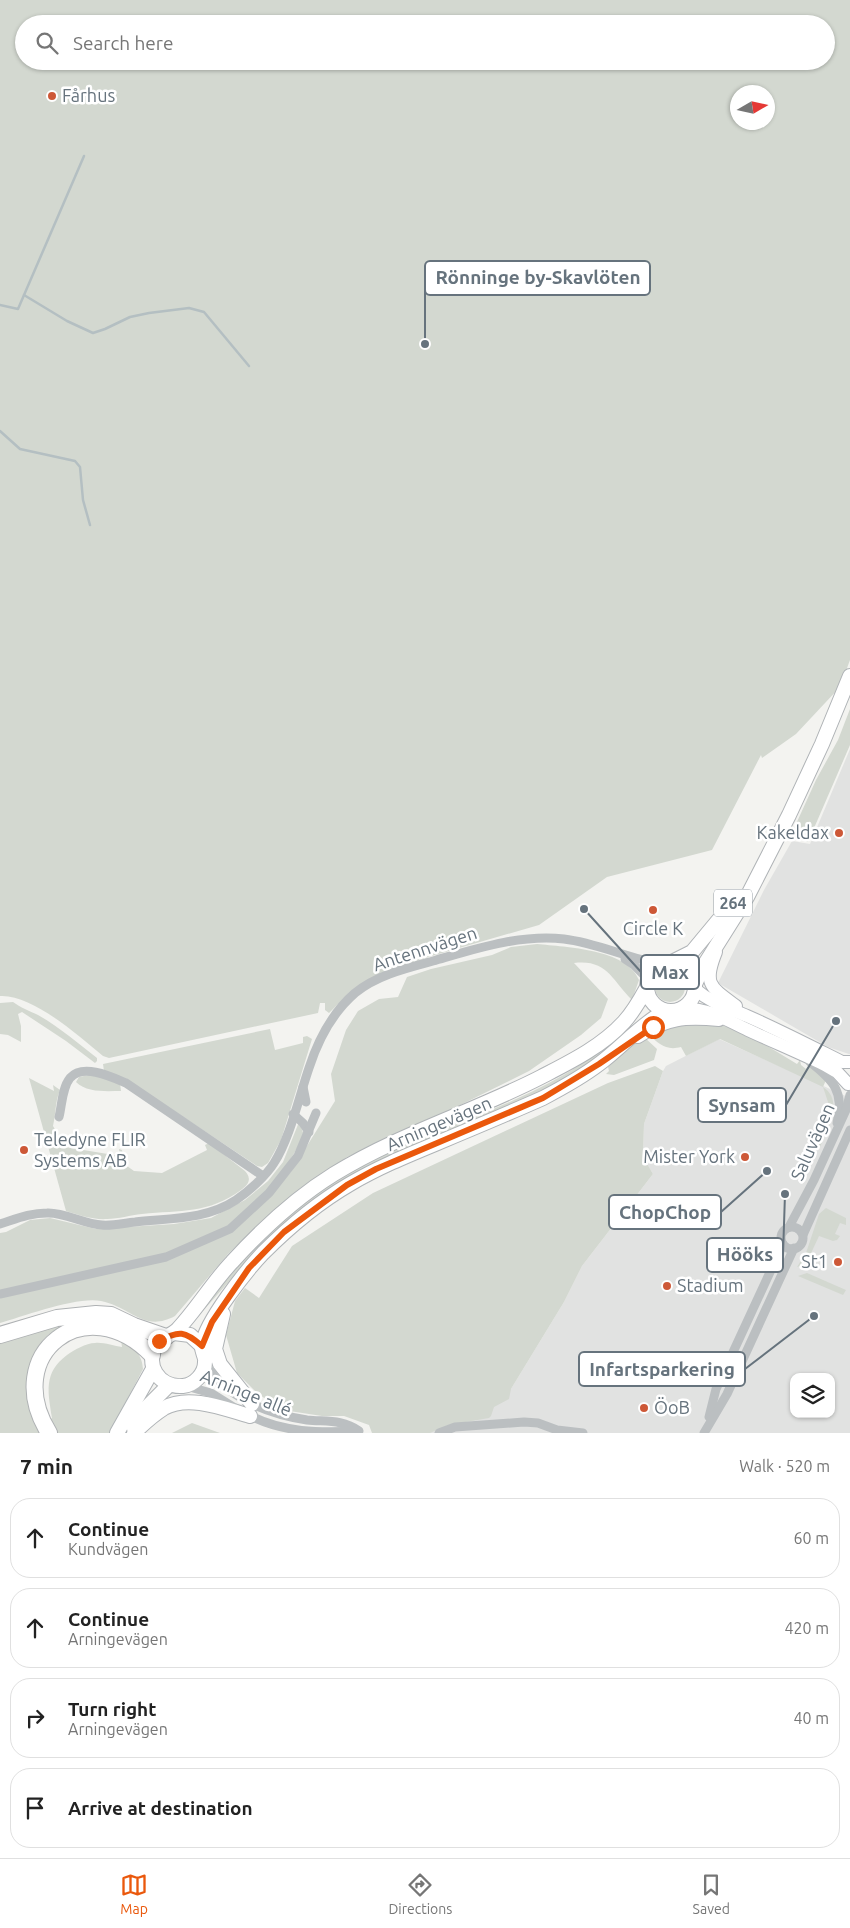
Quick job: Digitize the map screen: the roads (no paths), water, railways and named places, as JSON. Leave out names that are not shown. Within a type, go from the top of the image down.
[{"type":"highway","points":[[0,1335],[57,1318],[96,1314],[110,1315],[134,1326],[170,1335]]},
{"type":"highway","points":[[49,1433],[41,1423],[31,1394],[32,1375],[40,1353],[50,1341],[63,1332],[89,1326],[115,1329],[144,1347],[152,1362]]},
{"type":"main road","name":"264","points":[[684,1008],[694,996],[695,986],[703,967],[747,897],[781,832],[822,744],[850,676]]},
{"type":"main road","name":"264","points":[[647,984],[653,970],[692,952],[718,923],[741,894],[781,832]]},
{"type":"main road","points":[[667,963],[680,964],[688,969],[693,976],[695,986]]},
{"type":"main road","points":[[647,984],[652,1003],[665,1011],[675,1011],[684,1008]]},
{"type":"main road","name":"Arningevägen","points":[[117,1433],[152,1362],[159,1341],[170,1335],[232,1261],[275,1219],[309,1191],[334,1174],[388,1145],[508,1094],[584,1054],[623,1023],[637,1006],[647,984]]},
{"type":"main road","name":"Arningevägen","points":[[202,1346],[212,1322],[249,1268],[284,1232],[347,1185],[376,1169],[543,1098],[599,1064],[646,1023],[665,1011]]},
{"type":"main road","points":[[228,1299],[218,1331],[215,1349],[220,1364],[251,1410]]},
{"type":"main road","points":[[152,1362],[160,1379],[169,1385],[185,1386],[194,1382],[202,1374],[205,1362],[202,1346],[190,1336],[170,1335]]},
{"type":"main road","points":[[130,1433],[138,1416],[169,1385]]},
{"type":"main road","points":[[134,1433],[148,1419],[166,1407],[185,1402],[251,1410]]},
{"type":"street","points":[[724,932],[711,965],[709,978],[714,990],[747,1016]]},
{"type":"street","name":"Antennvägen","points":[[0,1224],[27,1215],[50,1212],[102,1225],[200,1215],[216,1210],[236,1200],[263,1176],[276,1158],[317,1045],[333,1018],[355,993],[376,980],[401,970],[470,950],[526,939],[564,939],[605,948],[644,961],[667,963]]},
{"type":"street","name":"Antennvägen","points":[[615,952],[634,965],[647,984]]},
{"type":"street","points":[[695,986],[705,998],[842,1062],[850,1062]]},
{"type":"street","points":[[684,1008],[702,1009],[720,1015],[825,1065],[837,1072],[849,1089]]},
{"type":"street","points":[[599,1064],[653,1027],[668,1022],[696,1018],[732,1022]]},
{"type":"street","points":[[796,1052],[831,1080],[836,1087],[839,1104],[833,1139]]},
{"type":"street","points":[[60,1117],[65,1088],[70,1078],[80,1073],[92,1071],[106,1074],[126,1083],[263,1176]]},
{"type":"street","points":[[849,1089],[850,1071]]},
{"type":"street","name":"Antennvägen","points":[[303,1087],[306,1102]]},
{"type":"street","name":"Saluvägen","points":[[706,1429],[716,1389],[783,1244],[783,1233],[789,1227],[814,1180],[846,1110],[849,1089]]},
{"type":"street","points":[[0,1294],[166,1257],[230,1229],[270,1193],[298,1156],[316,1113]]},
{"type":"street","points":[[293,1114],[309,1132]]},
{"type":"street","name":"Saluvägen","points":[[706,1429],[727,1394],[794,1248],[801,1245],[803,1234],[850,1130]]},
{"type":"street","points":[[789,1227],[796,1227],[803,1234]]},
{"type":"street","points":[[783,1244],[788,1248],[794,1248]]},
{"type":"street","name":"Arninge allé","points":[[205,1362],[212,1375],[251,1410]]},
{"type":"street","name":"Arninge allé","points":[[185,1386],[211,1393],[251,1410],[344,1423],[360,1432]]},
{"type":"street","points":[[438,1433],[455,1427],[524,1422],[538,1423],[557,1430],[582,1433]]},
{"type":"waterway","points":[[0,305],[18,309],[84,156]]},
{"type":"waterway","points":[[24,295],[67,321],[93,333],[130,317],[149,313],[189,308],[204,312],[249,366]]},
{"type":"waterway","points":[[0,431],[20,449],[75,461],[80,467],[83,500],[90,525]]},
{"type":"place","name":"Fårhus","points":[[52,96]]},
{"type":"place","name":"Rönninge by-Skavlöten","points":[[425,344]]},
{"type":"place","name":"Kakeldax","points":[[839,833]]},
{"type":"place","name":"Max","points":[[584,909]]},
{"type":"place","name":"Circle K","points":[[653,910]]},
{"type":"place","name":"Synsam","points":[[836,1021]]},
{"type":"place","name":"Teledyne FLIR Systems AB","points":[[24,1150]]},
{"type":"place","name":"Mister York","points":[[745,1157]]},
{"type":"place","name":"ChopChop","points":[[767,1171]]},
{"type":"place","name":"Hööks","points":[[785,1194]]},
{"type":"place","name":"St1","points":[[838,1262]]},
{"type":"place","name":"Stadium","points":[[667,1286]]},
{"type":"place","name":"Infartsparkering","points":[[814,1316]]},
{"type":"place","name":"ÖoB","points":[[644,1408]]}]
